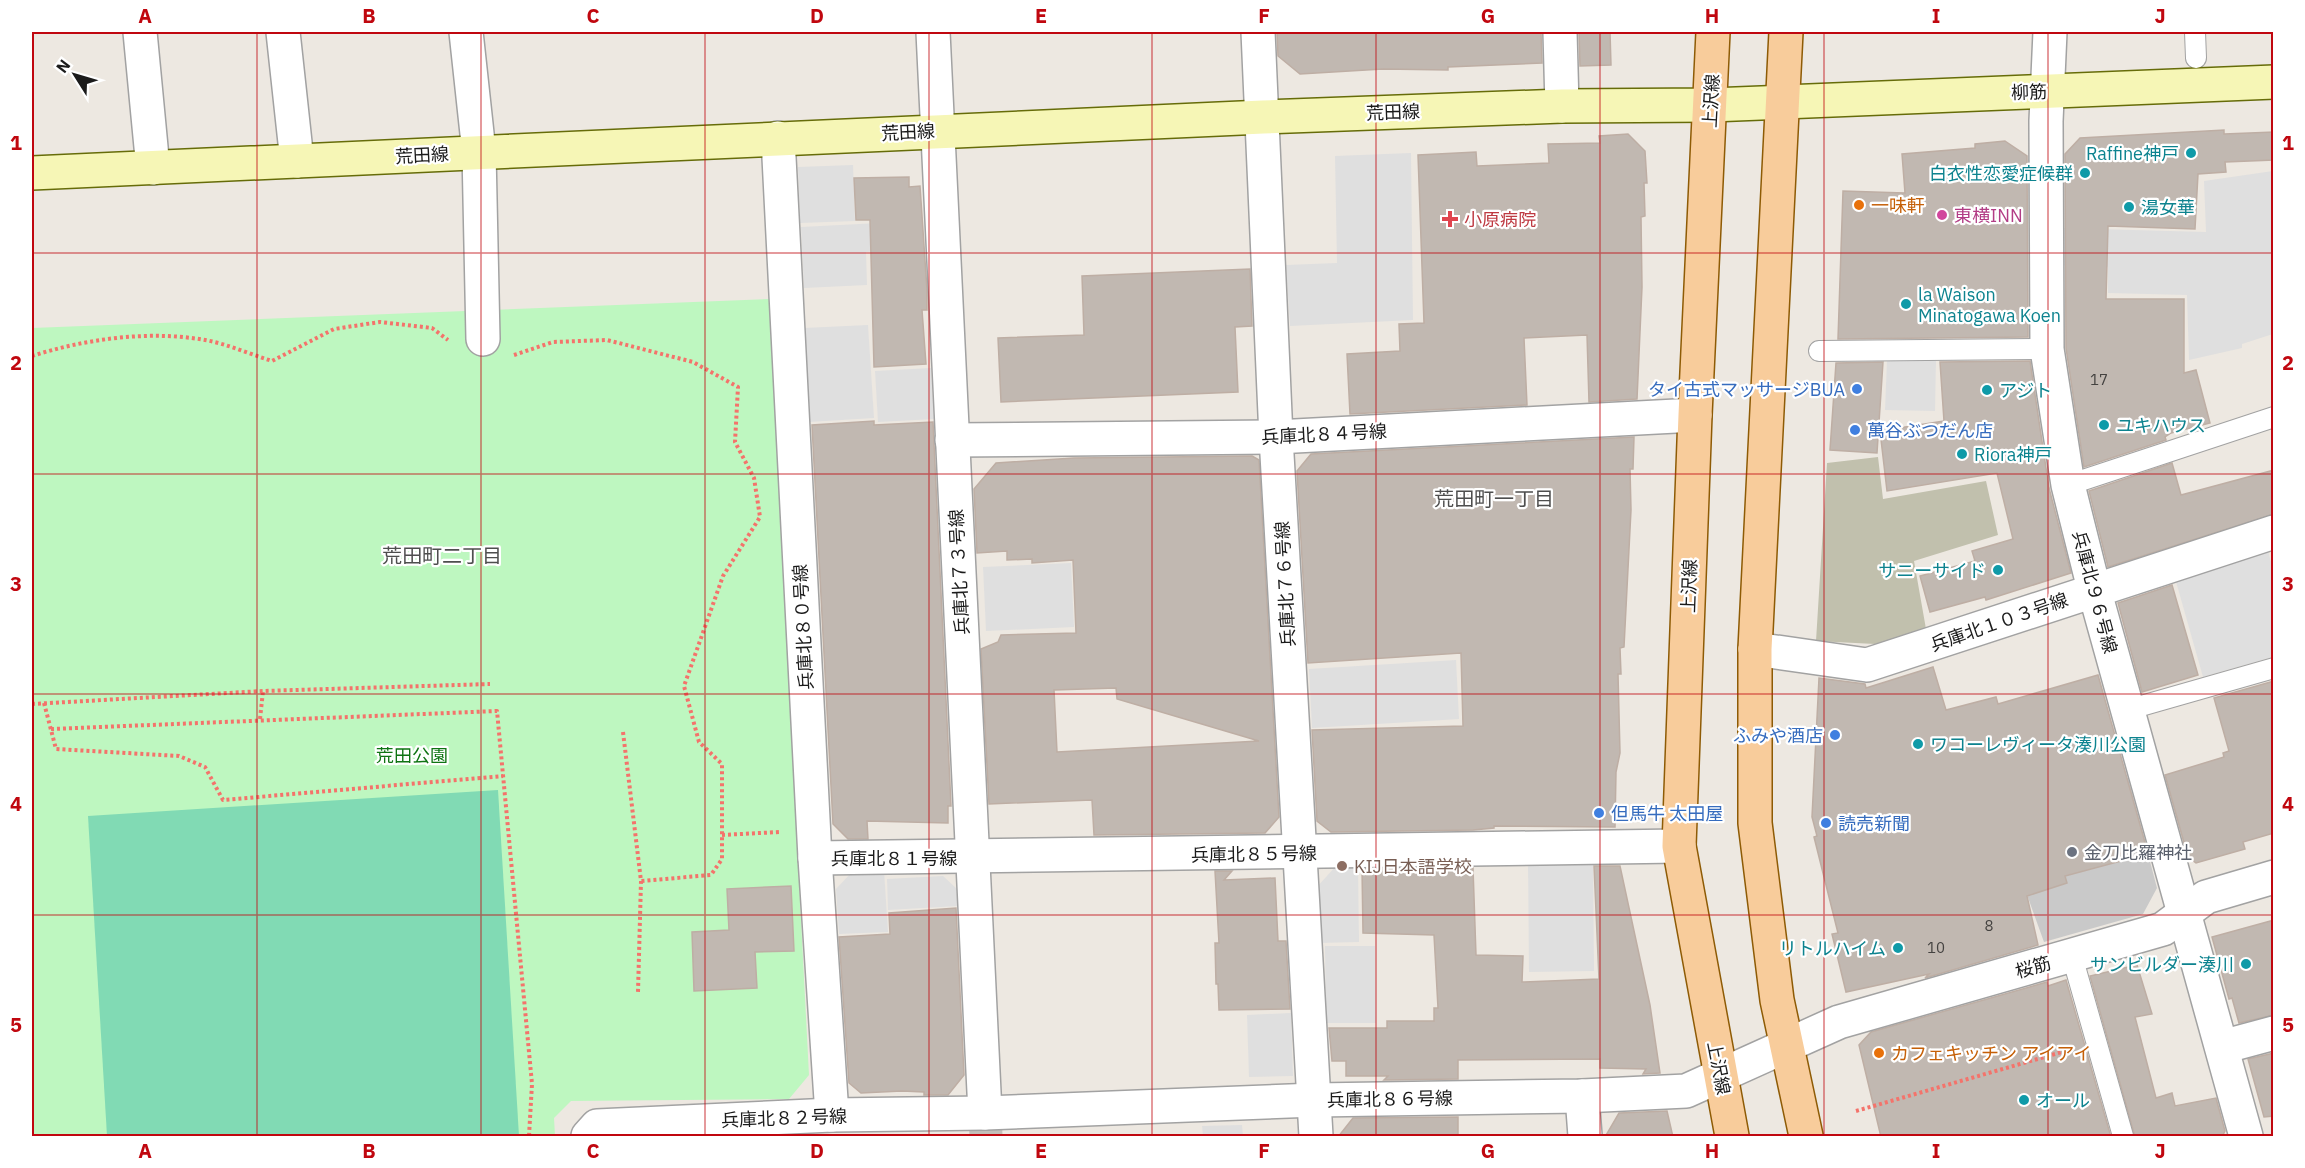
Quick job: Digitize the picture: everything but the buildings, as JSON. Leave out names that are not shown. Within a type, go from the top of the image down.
[{"type":"main road","name":"上沢線","points":[[1713,32],[1695,415],[1679,846],[1732,1137]]},
{"type":"main road","points":[[1786,32],[1755,649],[1755,823],[1777,1000],[1806,1137]]},
{"type":"street","points":[[140,32],[153,168]]},
{"type":"street","points":[[283,32],[297,161]]},
{"type":"street","points":[[466,32],[479,152],[470,343]]},
{"type":"street","name":"兵庫北７３号線","points":[[933,32],[985,1113]]},
{"type":"street","name":"兵庫北７６号線","points":[[1258,32],[1276,437],[1316,1137]]},
{"type":"street","points":[[1560,32],[1562,106]]},
{"type":"street","name":"兵庫北９６号線","points":[[2050,32],[2046,121],[2047,349],[2068,485],[2127,710],[2246,1137]]},
{"type":"street","name":"柳筋","points":[[1784,102],[2274,82]]},
{"type":"street","name":"荒田線","points":[[32,173],[1263,117],[1562,106],[1784,102]]},
{"type":"street","name":"兵庫北８０号線","points":[[778,138],[814,844],[832,1115]]},
{"type":"street","name":"兵庫北８４号線","points":[[952,440],[1276,437],[1695,415]]},
{"type":"street","name":"兵庫北１０３号線","points":[[1755,649],[1867,665],[2274,532]]},
{"type":"street","name":"兵庫北８１号線","points":[[814,844],[974,858]]},
{"type":"street","name":"兵庫北８５号線","points":[[974,858],[1679,846]]},
{"type":"street","name":"桜筋","points":[[1786,1046],[1839,1022],[2163,928],[2206,897],[2274,877]]},
{"type":"street","points":[[2222,1047],[2274,1033]]},
{"type":"street","name":"兵庫北８６号線","points":[[985,1113],[1315,1100],[1582,1096],[1686,1091],[1786,1046]]},
{"type":"street","points":[[1582,1096],[1585,1137]]},
{"type":"street","name":"兵庫北８２号線","points":[[588,1137],[597,1126],[832,1115],[985,1113]]},
{"type":"lane","points":[[2194,32],[2196,58]]},
{"type":"lane","points":[[1819,351],[2047,349]]},
{"type":"lane","points":[[2068,485],[2274,417]]},
{"type":"lane","points":[[2127,710],[2274,668]]},
{"type":"lane","points":[[2072,956],[2123,1137]]},
{"type":"path","points":[[32,356],[81,343],[137,336],[206,340],[272,361],[334,329],[380,322],[432,328],[470,343]]},
{"type":"path","points":[[512,355],[553,342],[607,340],[693,362],[738,387],[735,442],[754,478],[760,517],[723,576],[684,686],[699,742],[722,764],[722,860],[711,875],[641,881]]},
{"type":"path","points":[[32,704],[263,691],[490,684]]},
{"type":"path","points":[[260,718],[263,691]]},
{"type":"path","points":[[44,704],[56,749],[179,756],[205,767],[224,800],[503,776]]},
{"type":"path","points":[[51,729],[260,718],[497,711],[532,1084],[529,1137]]},
{"type":"path","points":[[623,732],[641,881],[638,992]]},
{"type":"path","points":[[722,835],[814,844]]},
{"type":"path","points":[[1856,1111],[2098,1042]]},
{"type":"shaded area","points":[[1411,153],[1413,320],[1290,326],[1286,265],[1337,263],[1335,156]]},
{"type":"shaded area","points":[[853,165],[855,221],[800,223],[798,167]]},
{"type":"shaded area","points":[[2273,171],[2273,334],[2242,344],[2242,348],[2189,360],[2187,295],[2108,293],[2108,267],[2059,265],[2060,228],[2206,232],[2204,181]]},
{"type":"shaded area","points":[[879,223],[880,251],[866,252],[867,285],[804,288],[801,227]]},
{"type":"shaded area","points":[[868,325],[874,418],[809,422],[804,328]]},
{"type":"shaded area","points":[[1887,360],[1936,361],[1935,411],[1885,410]]},
{"type":"shaded area","points":[[931,368],[934,419],[878,422],[875,371]]},
{"type":"shaded area","points":[[1878,457],[1883,499],[1986,481],[1998,535],[1914,561],[1926,629],[1875,644],[1816,641],[1827,463]]},
{"type":"shaded area","points":[[2266,544],[2273,569],[2273,657],[2203,677],[2173,571]]},
{"type":"shaded area","points":[[1071,563],[1074,627],[986,631],[983,567]]},
{"type":"shaded area","points":[[1456,660],[1459,719],[1312,728],[1309,669]]},
{"type":"shaded area","name":"金刀比羅神社","points":[[2128,778],[2157,888],[2143,914],[2044,942],[2026,892],[1987,817]]},
{"type":"shaded area","points":[[1593,860],[1594,971],[1529,972],[1528,861]]},
{"type":"shaded area","points":[[1358,865],[1359,942],[1318,943],[1317,887],[1336,866]]},
{"type":"shaded area","points":[[884,870],[888,932],[839,934],[836,889],[853,871]]},
{"type":"shaded area","points":[[943,876],[958,890],[958,906],[888,910],[887,879]]},
{"type":"shaded area","points":[[1325,946],[1375,946],[1376,1023],[1326,1023]]},
{"type":"shaded area","points":[[1291,1013],[1293,1076],[1249,1077],[1247,1015]]},
{"type":"shaded area","points":[[1242,1125],[1243,1136],[1203,1136],[1202,1126]]},
{"type":"green space","name":"荒田公園","points":[[769,299],[809,1075],[789,1099],[571,1101],[554,1118],[555,1136],[32,1136],[32,328]]},
{"type":"green space","points":[[498,790],[519,1136],[107,1136],[88,816]]},
{"type":"tunnel","points":[[985,1113],[986,1136]]},
{"type":"place","name":"Raffine神戸","points":[[2191,153]]},
{"type":"place","name":"白衣性恋愛症候群","points":[[2085,173]]},
{"type":"place","name":"一味軒","points":[[1859,205]]},
{"type":"place","name":"湯女華","points":[[2129,207]]},
{"type":"place","name":"東横INN","points":[[1942,215]]},
{"type":"place","name":"小原病院","points":[[1450,219]]},
{"type":"place","name":"la Waison Minatogawa Koen","points":[[1906,304]]},
{"type":"place","name":"タイ古式マッサージBUA","points":[[1857,389]]},
{"type":"place","name":"アジト","points":[[1987,390]]},
{"type":"place","name":"ユキハウス","points":[[2104,425]]},
{"type":"place","name":"萬谷ぶつだん店","points":[[1855,430]]},
{"type":"place","name":"Riora神戸","points":[[1962,454]]},
{"type":"place","name":"サニーサイド","points":[[1998,570]]},
{"type":"place","name":"ふみや酒店","points":[[1835,735]]},
{"type":"place","name":"ワコーレヴィータ湊川公園","points":[[1918,744]]},
{"type":"place","name":"但馬牛 太田屋","points":[[1599,813]]},
{"type":"place","name":"読売新聞","points":[[1826,823]]},
{"type":"place","name":"金刀比羅神社","points":[[2072,852]]},
{"type":"place","name":"KIJ日本語学校","points":[[1342,866]]},
{"type":"place","name":"リトルハイム","points":[[1898,948]]},
{"type":"place","name":"サンビルダー湊川","points":[[2246,964]]},
{"type":"place","name":"カフェキッチン アイアイ","points":[[1879,1053]]},
{"type":"place","name":"オール","points":[[2024,1100]]},
{"type":"district","name":"荒田町一丁目","points":[[1494,498]]},
{"type":"district","name":"荒田町二丁目","points":[[442,555]]}]
